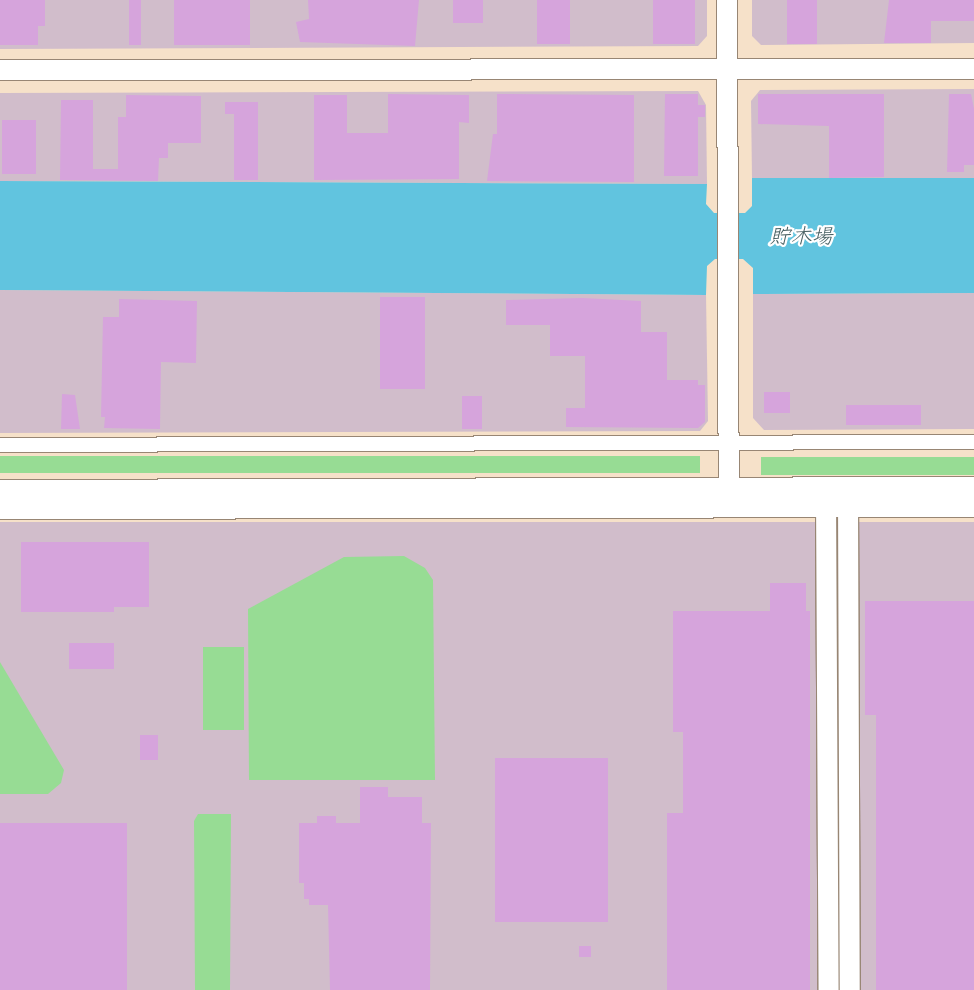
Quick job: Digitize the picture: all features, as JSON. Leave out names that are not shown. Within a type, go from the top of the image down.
[{"type":"street","points":[[727,0],[731,183],[729,488]]},
{"type":"street","points":[[0,70],[974,69]]},
{"type":"street","points":[[0,445],[974,442]]},
{"type":"street","points":[[848,498],[974,487]]},
{"type":"street","points":[[0,490],[729,488],[826,498]]},
{"type":"street","points":[[826,498],[829,990]]},
{"type":"street","points":[[0,509],[826,498],[974,507]]},
{"type":"street","points":[[848,498],[850,990]]},
{"type":"shaded area","points":[[0,0],[707,0],[707,36],[698,46],[0,49]]},
{"type":"shaded area","points":[[752,0],[974,0],[974,43],[761,45],[752,36]]},
{"type":"shaded area","points":[[974,89],[974,178],[752,178],[751,101],[760,90]]},
{"type":"shaded area","points":[[698,91],[706,105],[707,184],[0,181],[0,93]]},
{"type":"shaded area","points":[[0,290],[706,295],[708,421],[700,431],[0,433]]},
{"type":"shaded area","points":[[974,293],[974,429],[764,430],[753,418],[753,294]]},
{"type":"shaded area","points":[[0,522],[974,522],[974,990],[0,990]]},
{"type":"green space","points":[[0,456],[700,456],[700,473],[0,473]]},
{"type":"green space","points":[[761,457],[974,457],[974,475],[761,475]]},
{"type":"green space","points":[[404,556],[425,568],[433,580],[435,780],[249,780],[248,609],[344,557]]},
{"type":"green space","points":[[203,647],[244,647],[244,730],[203,730]]},
{"type":"green space","points":[[0,662],[64,770],[61,783],[48,794],[0,794]]},
{"type":"green space","points":[[198,814],[231,814],[230,990],[195,990],[194,821]]},
{"type":"water","name":"貯木場","points":[[752,178],[974,178],[974,293],[753,294],[753,268],[743,259],[715,259],[707,266],[706,295],[0,290],[0,181],[707,184],[706,204],[714,213],[745,213],[752,206]]},
{"type":"building","points":[[0,0],[45,0],[45,26],[38,26],[38,45],[0,45]]},
{"type":"building","points":[[129,0],[141,0],[141,45],[129,45]]},
{"type":"building","points":[[174,0],[250,0],[250,45],[174,45]]},
{"type":"building","points":[[308,0],[419,0],[415,46],[300,42],[296,22],[309,19]]},
{"type":"building","points":[[453,0],[483,0],[483,23],[453,23]]},
{"type":"building","points":[[537,0],[570,0],[570,44],[537,44]]},
{"type":"building","points":[[653,0],[695,0],[695,44],[653,44]]},
{"type":"building","points":[[787,0],[817,0],[817,44],[787,44]]},
{"type":"building","points":[[889,0],[974,0],[974,21],[931,21],[931,43],[884,43]]},
{"type":"building","points":[[388,94],[469,95],[469,123],[459,122],[459,179],[314,180],[314,95],[347,95],[347,133],[388,133]]},
{"type":"building","points":[[497,94],[634,95],[634,182],[487,181],[493,134],[497,134]]},
{"type":"building","points":[[665,94],[698,94],[698,105],[705,105],[705,117],[698,117],[698,176],[664,176]]},
{"type":"building","points":[[758,94],[884,94],[884,177],[829,178],[829,126],[758,124]]},
{"type":"building","points":[[949,94],[971,94],[974,109],[974,165],[964,165],[964,172],[947,172]]},
{"type":"building","points":[[126,95],[201,96],[201,143],[168,143],[168,158],[159,158],[158,181],[60,180],[61,100],[93,100],[93,169],[118,169],[118,117],[126,117]]},
{"type":"building","points":[[225,102],[258,102],[258,180],[234,180],[234,114],[225,114]]},
{"type":"building","points":[[2,120],[36,120],[36,174],[2,174]]},
{"type":"building","points":[[380,297],[425,297],[425,389],[380,389]]},
{"type":"building","points":[[582,298],[641,301],[641,332],[667,332],[667,380],[698,380],[698,385],[705,385],[705,422],[698,428],[566,427],[566,408],[585,408],[585,356],[550,356],[550,325],[506,325],[506,300]]},
{"type":"building","points":[[119,299],[197,301],[196,363],[161,362],[160,429],[104,428],[105,417],[101,417],[103,317],[119,317]]},
{"type":"building","points":[[764,392],[790,392],[790,413],[764,413]]},
{"type":"building","points":[[62,394],[75,395],[80,429],[61,429]]},
{"type":"building","points":[[462,396],[482,396],[482,429],[462,429]]},
{"type":"building","points":[[846,405],[921,405],[921,425],[846,425]]},
{"type":"building","points":[[21,542],[149,542],[149,607],[114,607],[114,612],[21,612]]},
{"type":"building","points":[[770,583],[806,583],[806,611],[810,611],[810,990],[667,990],[667,813],[683,813],[683,732],[673,732],[673,611],[770,611]]},
{"type":"building","points":[[865,601],[974,601],[974,990],[876,990],[876,715],[865,715]]},
{"type":"building","points":[[69,643],[114,643],[114,669],[69,669]]},
{"type":"building","points":[[140,735],[158,735],[158,760],[140,760]]},
{"type":"building","points":[[495,758],[608,758],[608,922],[495,922]]},
{"type":"building","points":[[360,787],[388,787],[388,797],[422,797],[422,823],[431,823],[430,990],[330,990],[328,905],[309,905],[309,899],[304,899],[304,883],[299,883],[299,823],[317,823],[317,816],[336,816],[336,823],[360,823]]},
{"type":"building","points":[[0,823],[127,823],[127,990],[0,990]]},
{"type":"building","points":[[579,946],[591,946],[591,957],[579,957]]}]
